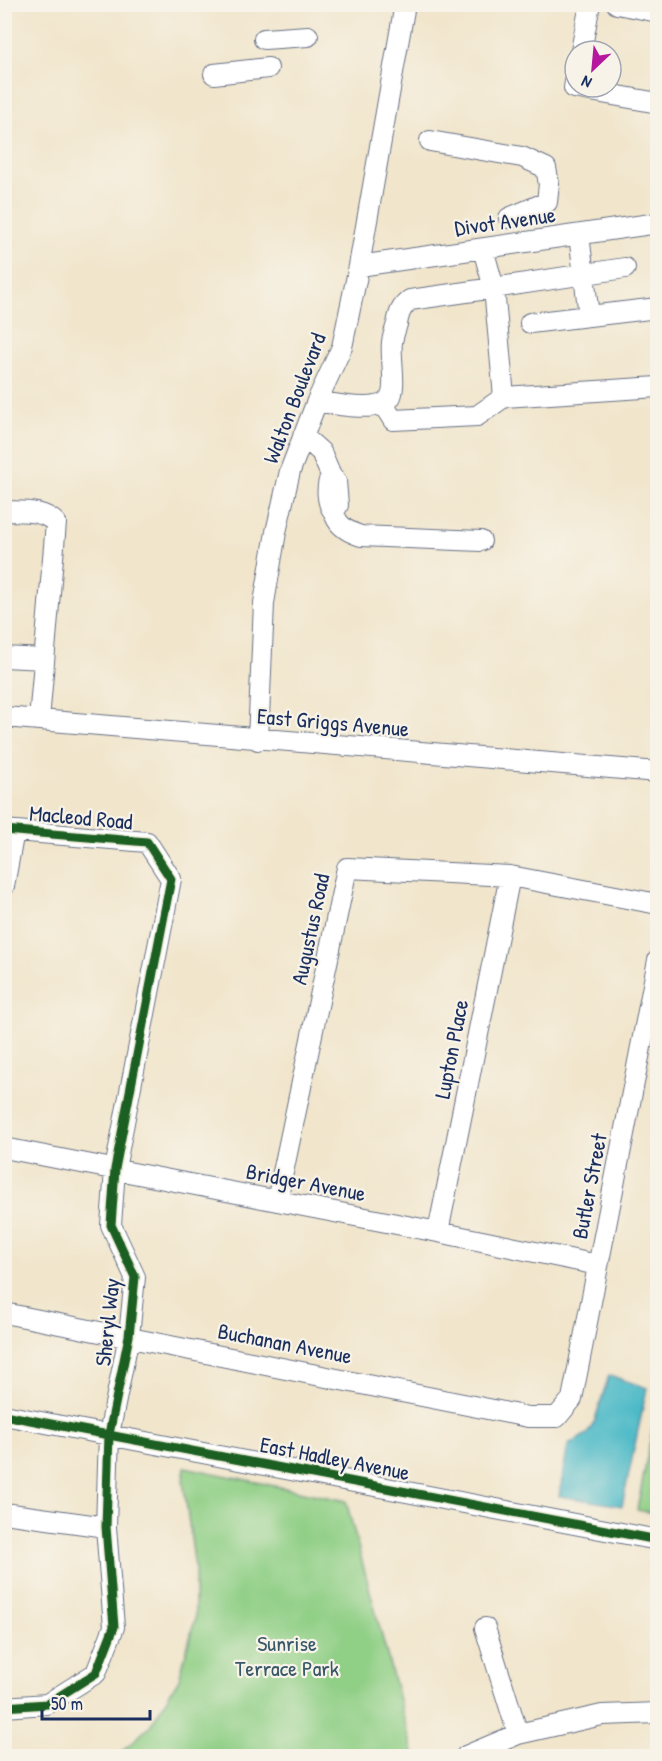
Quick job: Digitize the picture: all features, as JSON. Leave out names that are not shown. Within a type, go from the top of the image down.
[{"type":"street","name":"Walton Boulevard","points":[[258,740],[264,603],[276,532],[290,471],[342,347],[359,266],[405,4]]},
{"type":"street","points":[[583,39],[590,4]]},
{"type":"street","points":[[617,4],[657,12]]},
{"type":"street","points":[[264,39],[308,36]]},
{"type":"street","points":[[214,74],[268,68]]},
{"type":"street","points":[[623,97],[657,103]]},
{"type":"street","points":[[430,141],[522,157],[546,168],[549,184],[547,202],[509,218]]},
{"type":"street","name":"Divot Avenue","points":[[359,266],[657,223]]},
{"type":"street","points":[[579,235],[589,316]]},
{"type":"street","points":[[483,249],[494,288],[504,398]]},
{"type":"street","points":[[318,401],[336,405],[373,407],[390,399],[393,391],[392,344],[403,306],[410,300],[625,268]]},
{"type":"street","points":[[530,323],[657,308]]},
{"type":"street","points":[[382,404],[393,420],[465,417],[477,416],[504,398],[657,387]]},
{"type":"street","points":[[303,436],[321,452],[331,475],[328,487],[329,505],[343,528],[351,533],[361,536],[481,541]]},
{"type":"street","points":[[4,511],[37,513],[49,516],[56,523],[39,720]]},
{"type":"street","points":[[4,657],[44,659]]},
{"type":"street","name":"East Griggs Avenue","points":[[4,717],[657,772]]},
{"type":"street","points":[[4,886],[9,831]]},
{"type":"street","name":"Macleod Road","points":[[9,831],[147,842],[171,879]]},
{"type":"street","name":"Augustus Road","points":[[277,1201],[347,868],[510,876],[657,904]]},
{"type":"street","name":"Lupton Place","points":[[438,1232],[510,876]]},
{"type":"street","name":"Sheryl Way","points":[[4,1707],[47,1704],[96,1673],[114,1628],[106,1527],[109,1434],[129,1336],[135,1277],[111,1225],[115,1169],[171,879]]},
{"type":"street","name":"Butler Street","points":[[557,1417],[572,1399],[657,960]]},
{"type":"street","name":"Bridger Avenue","points":[[4,1148],[438,1232],[598,1266]]},
{"type":"street","name":"Buchanan Avenue","points":[[4,1313],[528,1417],[557,1417]]},
{"type":"street","name":"East Hadley Avenue","points":[[4,1415],[657,1540]]},
{"type":"street","points":[[4,1513],[106,1527]]},
{"type":"street","points":[[485,1628],[518,1734]]},
{"type":"street","points":[[466,1756],[518,1734],[603,1715],[657,1713]]},
{"type":"green space","points":[[657,1406],[657,1514],[637,1510]]},
{"type":"green space","name":"Sunrise Terrace Park","points":[[185,1467],[346,1501],[414,1756],[117,1756],[150,1726],[179,1679],[195,1619],[195,1568],[183,1480]]},
{"type":"water","points":[[609,1375],[647,1388],[622,1506],[559,1496],[568,1445],[587,1434],[594,1423]]},
{"type":"cycle path","points":[[4,830],[147,842],[171,879],[115,1169],[111,1225],[135,1277],[129,1336],[109,1434],[106,1527],[114,1627],[96,1673],[47,1704],[4,1707]]},
{"type":"cycle path","points":[[4,1415],[658,1540]]}]
